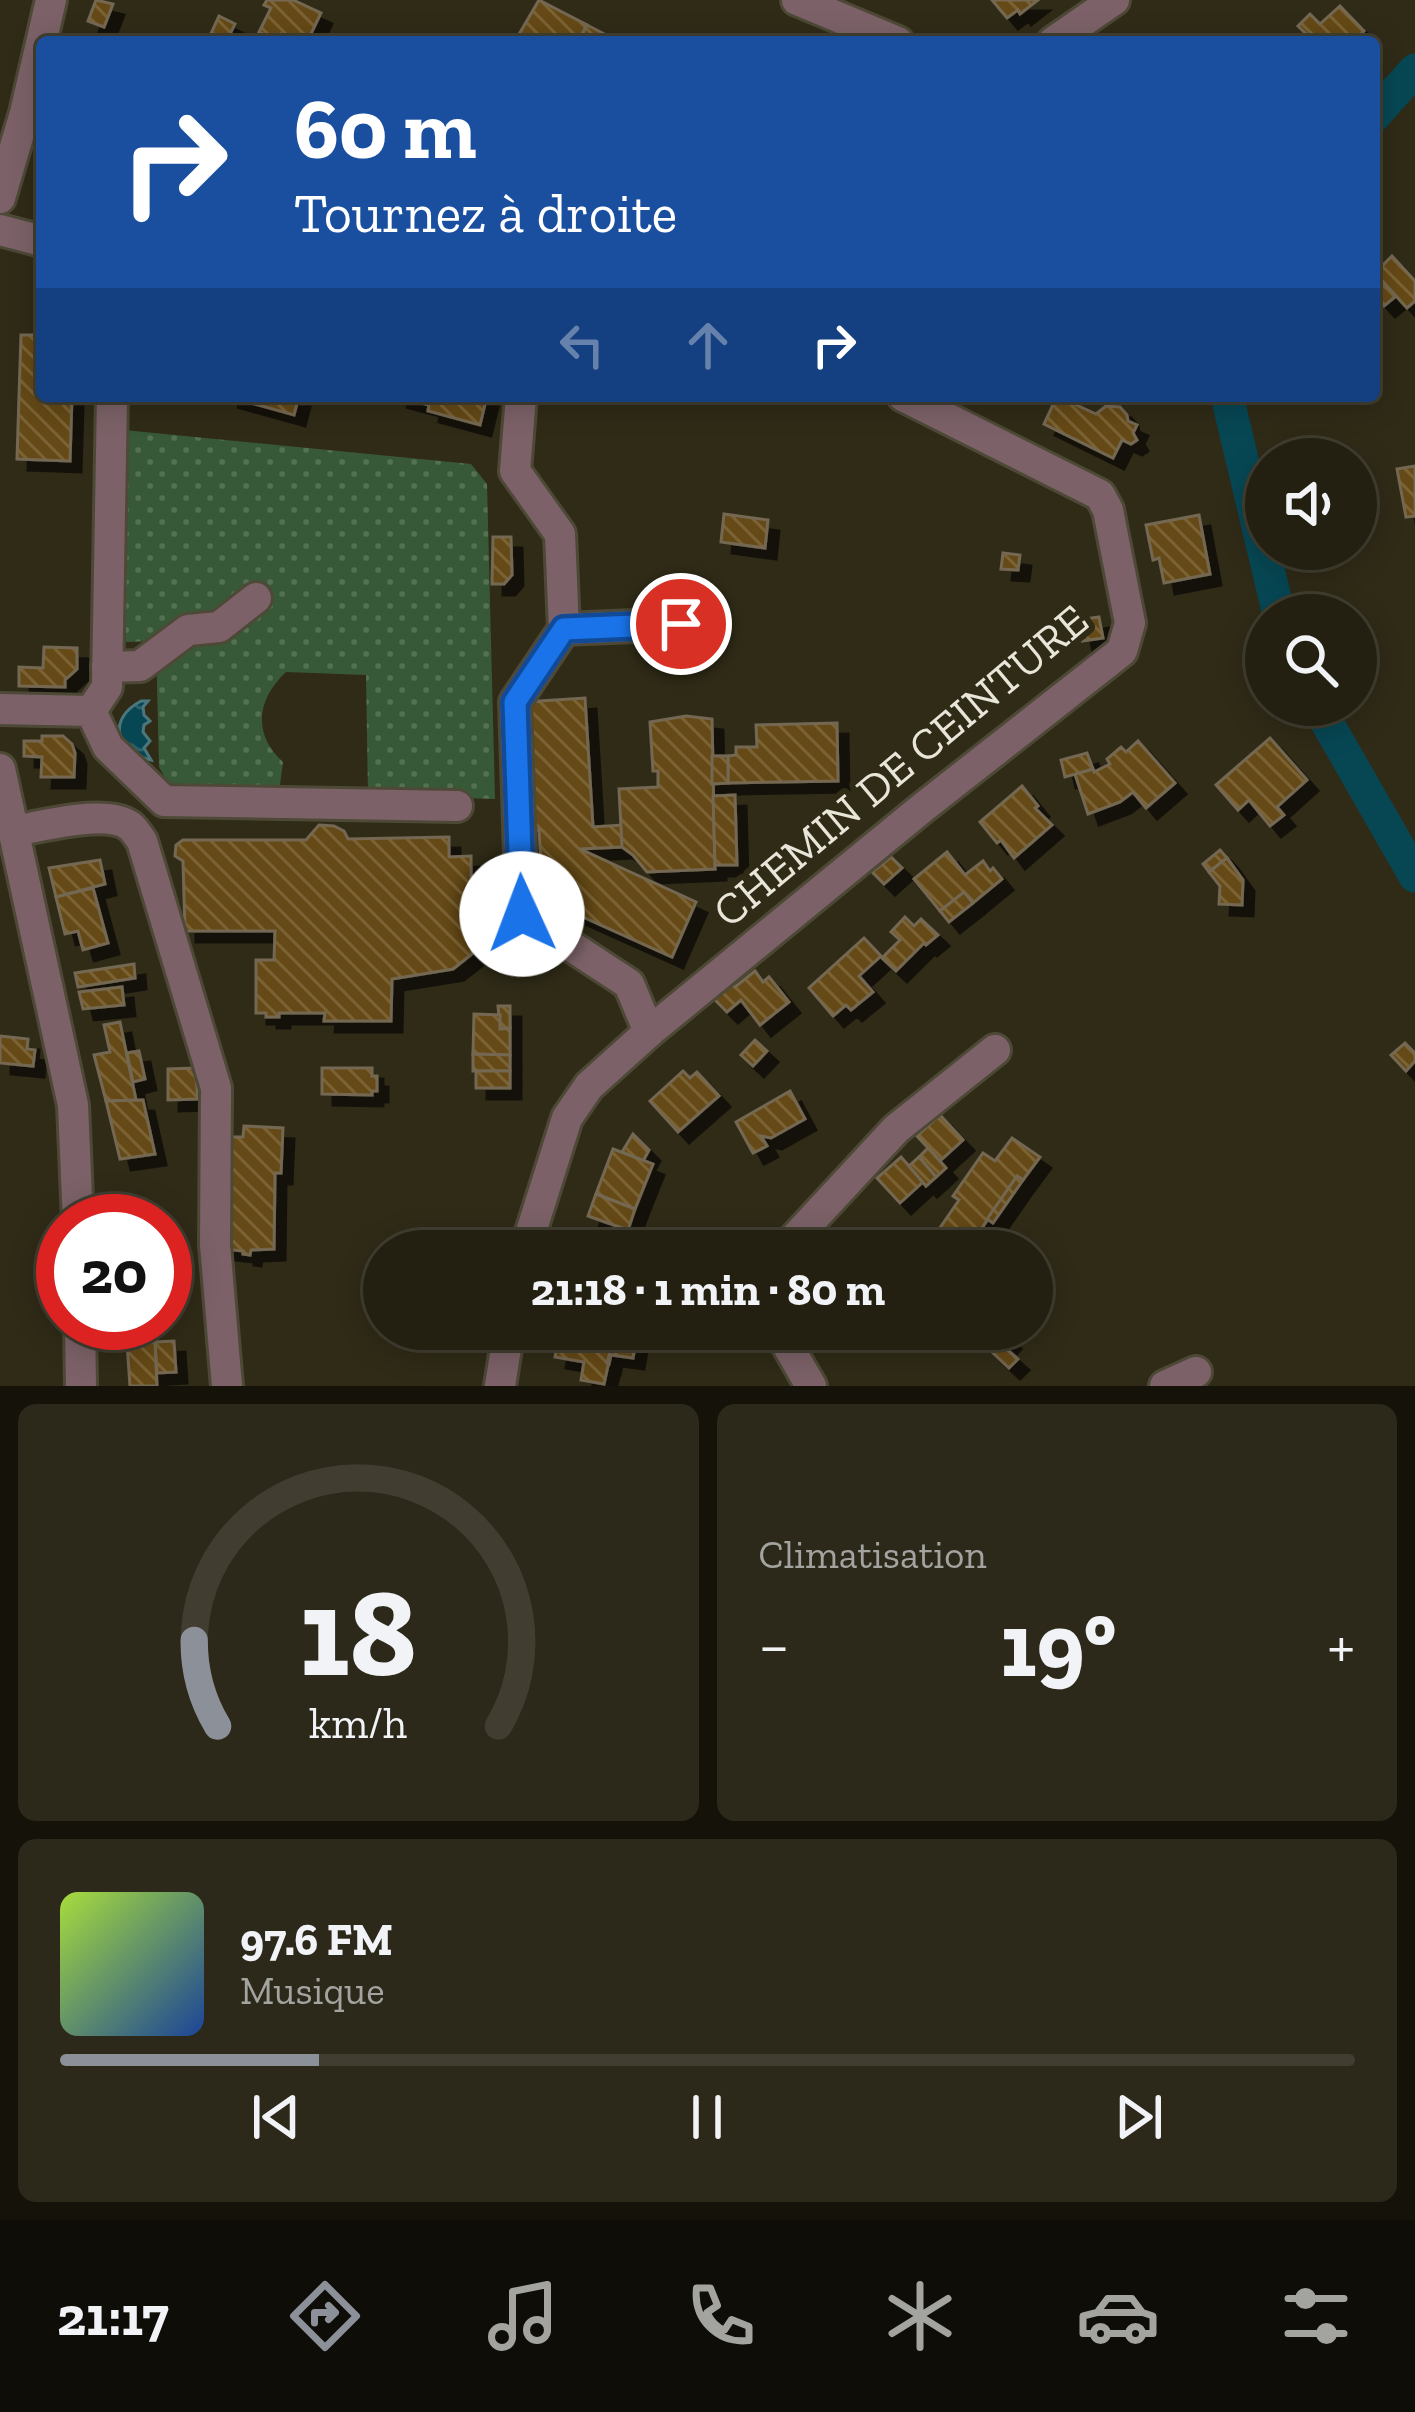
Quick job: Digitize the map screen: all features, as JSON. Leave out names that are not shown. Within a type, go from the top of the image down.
[{"type":"street","points":[[43,36],[51,0]]},
{"type":"street","points":[[797,0],[884,36]]},
{"type":"street","points":[[1062,36],[1114,0]]},
{"type":"street","points":[[0,198],[36,65]]},
{"type":"street","points":[[0,230],[36,239]]},
{"type":"street","points":[[91,711],[107,686],[112,402]]},
{"type":"street","points":[[521,402],[515,471],[560,534],[564,629],[515,702],[522,914],[629,984],[649,1031]]},
{"type":"street","name":"CHEMIN DE CEINTURE","points":[[532,1230],[567,1118],[589,1086],[649,1031],[920,809],[1122,651],[1130,623],[1108,510],[1100,495],[915,402]]},
{"type":"street","points":[[107,668],[140,666],[188,630],[219,627],[256,598]]},
{"type":"street","points":[[564,629],[681,624]]},
{"type":"street","points":[[0,709],[91,711]]},
{"type":"street","points":[[91,711],[108,747],[164,801],[457,806]]},
{"type":"street","points":[[0,769],[73,1105],[77,1194]]},
{"type":"street","points":[[13,831],[111,819],[130,826],[142,842],[216,1088],[215,1245],[227,1386]]},
{"type":"street","points":[[803,1230],[896,1129],[995,1050]]},
{"type":"street","points":[[80,1350],[81,1386]]},
{"type":"street","points":[[500,1386],[506,1350]]},
{"type":"street","points":[[790,1350],[811,1386]]},
{"type":"street","points":[[1165,1386],[1196,1372]]},
{"type":"green space","points":[[124,430],[471,464],[487,484],[495,799],[368,795],[366,675],[286,672],[276,682],[262,717],[266,740],[283,762],[279,792],[183,790],[168,783],[159,767],[156,641],[126,642]]},
{"type":"water","points":[[141,701],[148,701],[143,707],[150,721],[143,732],[150,741],[144,748],[151,760],[129,750],[120,734],[123,717]]},
{"type":"building","points":[[96,0],[113,4],[104,27],[88,21]]},
{"type":"building","points":[[267,0],[293,0],[321,13],[310,36],[267,36],[259,32],[271,8],[264,5]]},
{"type":"building","points":[[539,0],[587,25],[581,36],[518,36]]},
{"type":"building","points":[[992,0],[1038,0],[1007,18]]},
{"type":"building","points":[[1340,6],[1364,31],[1359,36],[1308,36],[1298,26],[1310,14],[1320,24]]},
{"type":"building","points":[[219,16],[235,24],[229,36],[210,36]]},
{"type":"building","points":[[587,25],[608,36],[581,36]]},
{"type":"building","points":[[1392,256],[1415,281],[1415,301],[1407,308],[1380,278],[1380,268]]},
{"type":"building","points":[[1380,278],[1396,296],[1384,306],[1380,302]]},
{"type":"building","points":[[21,335],[36,335],[36,402],[72,402],[70,461],[17,459]]},
{"type":"building","points":[[247,402],[297,402],[294,415]]},
{"type":"building","points":[[418,402],[486,402],[480,425],[428,411],[429,405]]},
{"type":"building","points":[[1054,402],[1070,402],[1096,414],[1106,406],[1120,407],[1128,421],[1137,425],[1133,433],[1137,440],[1131,444],[1122,440],[1113,458],[1044,424]]},
{"type":"building","points":[[1415,466],[1415,516],[1406,517],[1397,469]]},
{"type":"building","points":[[724,514],[768,520],[765,548],[721,542]]},
{"type":"building","points":[[1199,515],[1210,574],[1164,583],[1159,558],[1153,560],[1146,525]]},
{"type":"building","points":[[493,537],[511,537],[512,575],[504,584],[492,584]]},
{"type":"building","points":[[1003,553],[1020,555],[1018,570],[1001,569]]},
{"type":"building","points":[[1099,617],[1103,638],[1082,641],[1078,620]]},
{"type":"building","points":[[44,647],[77,648],[77,669],[65,680],[65,687],[19,686],[19,667],[43,668]]},
{"type":"building","points":[[585,698],[593,827],[622,825],[622,847],[580,849],[696,902],[672,957],[554,904],[552,874],[535,875],[534,862],[541,862],[539,830],[533,830],[525,702]]},
{"type":"building","points":[[686,716],[712,719],[715,869],[647,872],[622,847],[619,789],[658,787],[650,722]]},
{"type":"building","points":[[837,723],[838,781],[728,783],[728,756],[736,755],[736,747],[757,747],[756,725]]},
{"type":"building","points":[[42,736],[63,736],[72,744],[74,777],[41,777],[42,757],[24,756],[24,741],[42,741]]},
{"type":"building","points":[[1270,738],[1307,780],[1277,807],[1284,815],[1270,826],[1249,800],[1238,810],[1216,785]]},
{"type":"building","points":[[1138,741],[1175,783],[1146,808],[1133,792],[1088,814],[1075,774],[1110,764],[1107,759],[1121,747],[1126,752]]},
{"type":"building","points":[[1087,753],[1093,769],[1065,777],[1061,760]]},
{"type":"building","points":[[712,756],[728,756],[728,783],[712,784]]},
{"type":"building","points":[[1022,786],[1052,825],[1014,858],[980,822]]},
{"type":"building","points":[[735,795],[737,865],[715,865],[713,796]]},
{"type":"building","points":[[319,825],[334,826],[348,839],[449,837],[449,857],[471,856],[472,954],[453,969],[392,979],[391,1021],[324,1021],[325,1013],[266,1017],[266,1013],[256,1013],[256,960],[274,960],[275,931],[185,931],[183,861],[175,856],[176,845],[183,840],[306,840]]},
{"type":"building","points":[[1220,850],[1227,858],[1209,872],[1203,864]]},
{"type":"building","points":[[947,852],[965,875],[983,861],[1002,879],[973,903],[964,892],[940,911],[914,879]]},
{"type":"building","points":[[891,857],[902,868],[884,884],[872,872]]},
{"type":"building","points":[[1227,858],[1243,880],[1242,905],[1219,904],[1220,886],[1209,872]]},
{"type":"building","points":[[100,860],[105,884],[56,897],[49,868]]},
{"type":"building","points":[[93,888],[108,943],[83,950],[78,931],[65,934],[56,897]]},
{"type":"building","points":[[964,892],[973,903],[949,922],[940,911]]},
{"type":"building","points":[[905,917],[914,926],[921,919],[938,935],[896,971],[882,958],[900,940],[891,932]]},
{"type":"building","points":[[864,938],[881,956],[859,976],[873,992],[851,1010],[846,1005],[833,1016],[809,988]]},
{"type":"building","points":[[134,964],[135,978],[78,987],[75,973]]},
{"type":"building","points":[[755,971],[763,982],[769,977],[789,1002],[760,1025],[741,1000],[727,1012],[713,998]]},
{"type":"building","points":[[122,987],[124,1005],[83,1009],[79,992]]},
{"type":"building","points":[[498,1006],[510,1006],[510,1028],[500,1029]]},
{"type":"building","points":[[474,1014],[500,1015],[500,1029],[510,1028],[510,1055],[473,1054]]},
{"type":"building","points":[[120,1022],[136,1100],[106,1101],[94,1055],[110,1052],[104,1025]]},
{"type":"building","points":[[0,1036],[28,1039],[27,1049],[35,1050],[33,1066],[0,1063]]},
{"type":"building","points":[[755,1040],[767,1051],[753,1066],[741,1055]]},
{"type":"building","points":[[1405,1043],[1415,1053],[1406,1071],[1391,1055]]},
{"type":"building","points":[[139,1051],[145,1079],[133,1082],[127,1053]]},
{"type":"building","points":[[473,1054],[510,1055],[510,1071],[473,1071]]},
{"type":"building","points":[[195,1068],[198,1099],[168,1100],[168,1069]]},
{"type":"building","points":[[322,1068],[372,1068],[377,1091],[372,1095],[322,1094]]},
{"type":"building","points":[[476,1071],[510,1071],[510,1088],[476,1088]]},
{"type":"building","points":[[683,1071],[690,1078],[697,1072],[719,1096],[678,1132],[650,1101]]},
{"type":"building","points":[[790,1091],[805,1119],[771,1138],[761,1136],[767,1146],[753,1153],[736,1122]]},
{"type":"building","points":[[143,1100],[155,1154],[120,1159],[106,1101]]},
{"type":"building","points":[[940,1115],[963,1140],[940,1161],[917,1136]]},
{"type":"building","points":[[244,1126],[283,1128],[281,1173],[275,1173],[274,1249],[251,1250],[250,1255],[223,1249],[227,1137],[243,1137]]},
{"type":"building","points":[[633,1134],[649,1150],[643,1161],[622,1152]]},
{"type":"building","points":[[1012,1138],[1040,1157],[1023,1180],[1017,1176],[981,1230],[939,1230],[959,1200],[953,1196],[983,1153],[995,1161]]},
{"type":"building","points":[[928,1148],[946,1168],[936,1177],[919,1157]]},
{"type":"building","points":[[613,1149],[653,1164],[635,1209],[596,1194]]},
{"type":"building","points":[[901,1157],[923,1182],[900,1203],[877,1178]]},
{"type":"building","points":[[919,1157],[936,1177],[926,1186],[909,1166]]},
{"type":"building","points":[[1017,1176],[1023,1180],[993,1223],[987,1219]]},
{"type":"building","points":[[596,1194],[635,1209],[628,1230],[588,1216]]},
{"type":"building","points":[[127,1350],[155,1350],[157,1386],[130,1386]]},
{"type":"building","points":[[156,1350],[175,1350],[176,1372],[157,1373]]},
{"type":"building","points":[[556,1350],[611,1350],[604,1384],[581,1380],[584,1362],[555,1357]]},
{"type":"building","points":[[610,1350],[634,1350],[633,1358],[611,1355],[607,1363]]},
{"type":"building","points":[[990,1350],[1008,1350],[1018,1359],[1009,1368]]},
{"type":"waterway","points":[[1380,109],[1415,70]]},
{"type":"waterway","points":[[1228,402],[1274,594]]},
{"type":"waterway","points":[[1329,726],[1415,876]]},
{"type":"route","points":[[522,914],[515,702],[564,629],[681,624]]}]
